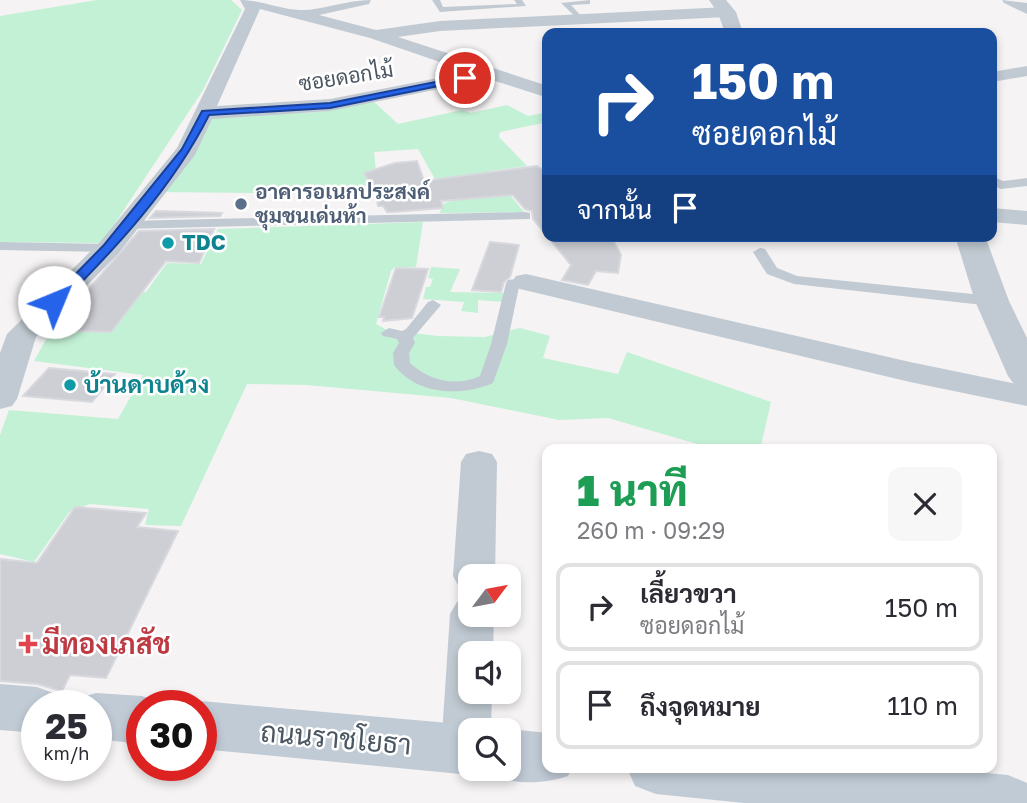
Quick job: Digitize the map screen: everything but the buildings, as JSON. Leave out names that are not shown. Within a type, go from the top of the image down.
[{"type":"main road","points":[[0,707],[21,709]]},
{"type":"main road","name":"ถนนราชโยธา","points":[[217,726],[458,749]]},
{"type":"main road","name":"ถนนราชโยธา","points":[[521,755],[542,757]]},
{"type":"main road","points":[[706,773],[1008,803]]},
{"type":"street","points":[[1009,0],[1027,9]]},
{"type":"street","points":[[249,1],[376,35],[542,90]]},
{"type":"street","points":[[0,399],[22,334],[109,248],[187,150],[253,9],[249,1]]},
{"type":"street","points":[[302,14],[365,1]]},
{"type":"street","points":[[376,35],[411,29],[580,19],[722,6],[732,28]]},
{"type":"street","points":[[481,8],[495,23]]},
{"type":"street","points":[[997,76],[1027,71]]},
{"type":"street","name":"ซอยดอกไม้","points":[[205,113],[330,106],[492,73]]},
{"type":"street","points":[[997,216],[1027,219]]},
{"type":"street","points":[[972,242],[992,301],[1027,376]]},
{"type":"street","points":[[526,282],[910,372],[1027,396]]},
{"type":"street","points":[[475,564],[479,461]]},
{"type":"street","points":[[473,627],[480,718]]},
{"type":"lane","points":[[436,0],[440,10],[522,6],[518,0]]},
{"type":"lane","points":[[580,19],[565,4],[587,2]]},
{"type":"lane","points":[[997,183],[1001,185],[1027,182]]},
{"type":"lane","points":[[125,225],[526,216]]},
{"type":"lane","points":[[0,246],[109,248]]},
{"type":"lane","points":[[760,252],[772,271],[794,281],[992,301]]},
{"type":"lane","points":[[433,305],[412,332],[397,334],[407,343],[401,353],[402,365],[411,374],[443,386],[477,384],[487,379],[499,344],[513,283],[526,282]]},
{"type":"green space","points":[[97,0],[231,0],[242,10],[203,90],[102,243],[0,242],[0,16]]},
{"type":"green space","points":[[372,100],[398,124],[462,110],[471,113],[507,105],[528,116],[542,113],[542,123],[500,132],[499,137],[527,166],[490,171],[524,212],[440,213],[442,204],[455,200],[435,179],[418,149],[374,152],[378,189],[341,194],[159,192],[207,117],[320,112]]},
{"type":"green space","points":[[423,222],[416,267],[395,267],[391,271],[376,324],[387,330],[438,336],[485,337],[520,328],[550,336],[543,358],[618,374],[627,352],[771,402],[761,444],[697,444],[608,418],[559,420],[451,398],[307,385],[247,384],[181,526],[145,525],[149,509],[90,504],[70,511],[34,562],[0,554],[0,435],[9,410],[118,419],[143,375],[34,361],[49,334],[84,289],[146,292],[167,263],[201,264],[218,229]]},
{"type":"green space","points":[[431,267],[460,269],[450,292],[504,293],[503,302],[478,300],[478,313],[461,311],[464,302],[423,299],[426,287],[430,287],[433,279],[428,278]]},
{"type":"place","name":"อาคารอเนกประสงค์ ชุมชนเด่นห้า","points":[[241,204]]},
{"type":"place","name":"TDC","points":[[168,243]]},
{"type":"place","name":"บ้านดาบด้วง","points":[[70,385]]},
{"type":"place","name":"มีทองเภสัช","points":[[28,644]]},
{"type":"route","points":[[54,302],[109,248],[187,150],[205,113],[330,106],[465,78]]}]
